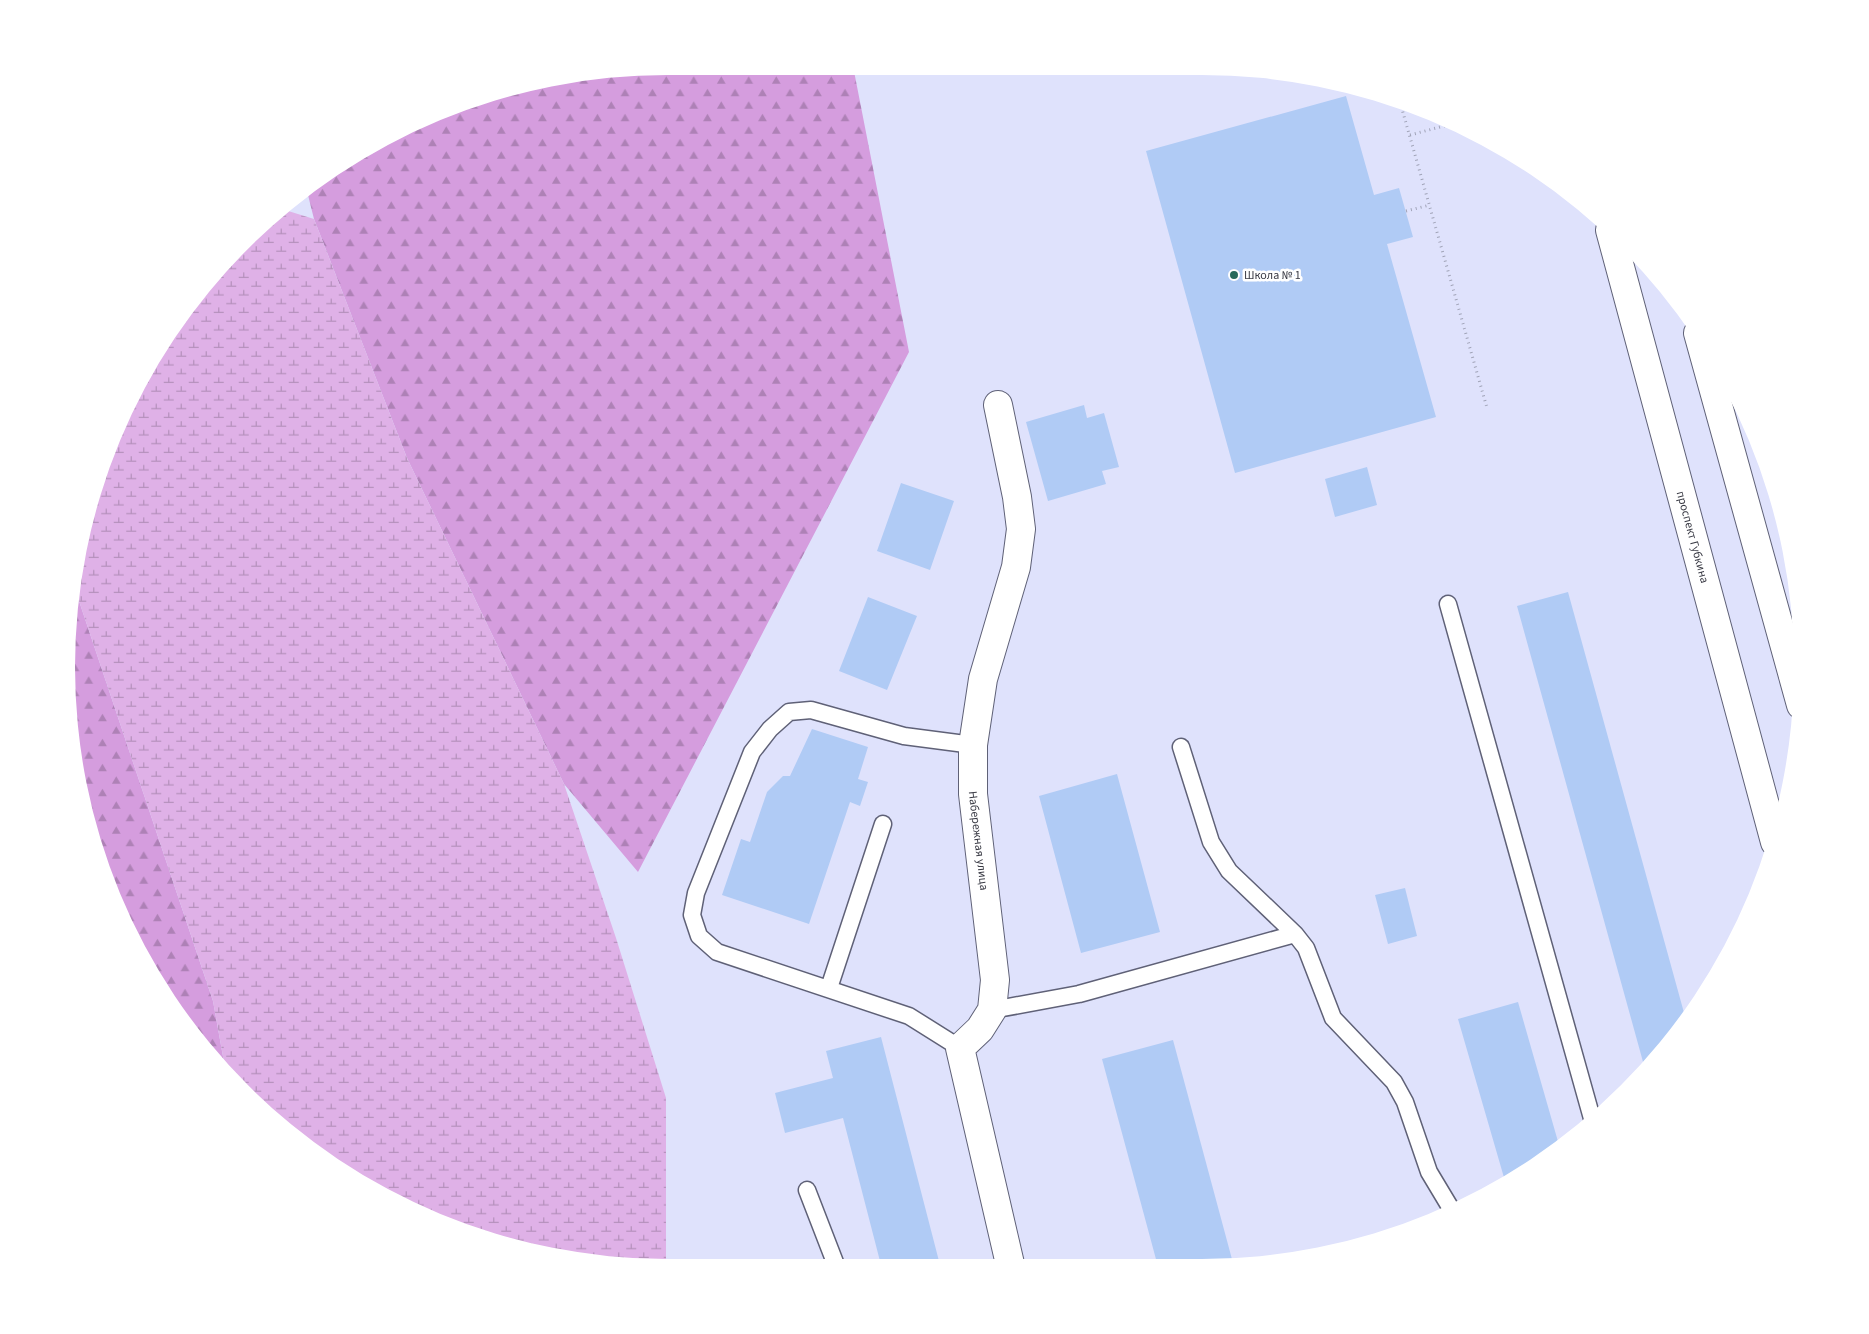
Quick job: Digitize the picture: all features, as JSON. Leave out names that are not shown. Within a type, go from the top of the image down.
[{"type":"main road","name":"проспект Губкина","points":[[1613,241],[1771,829]]},
{"type":"main road","points":[[1705,355],[1794,675]]},
{"type":"main road","name":"Набережная улица","points":[[960,1048],[980,1029],[992,1010],[995,980],[973,794],[973,745],[983,678],[1016,567],[1021,529],[1017,497],[998,405]]},
{"type":"main road","points":[[960,1048],[1009,1259]]},
{"type":"lane","points":[[1448,604],[1591,1113]]},
{"type":"lane","points":[[960,1048],[909,1016],[717,952],[699,936],[692,915],[696,893],[752,752],[770,728],[789,712],[811,710],[904,736],[973,745]]},
{"type":"lane","points":[[1181,748],[1211,842],[1229,871],[1295,934],[1306,948],[1333,1018],[1394,1082],[1405,1102],[1429,1172],[1448,1205]]},
{"type":"lane","points":[[829,988],[883,824]]},
{"type":"lane","points":[[992,1010],[1079,994],[1295,934]]},
{"type":"lane","points":[[807,1190],[834,1259]]},
{"type":"path","points":[[1402,110],[1487,408]]},
{"type":"path","points":[[1410,135],[1443,126]]},
{"type":"path","points":[[1406,211],[1430,205]]},
{"type":"green space","points":[[855,75],[909,352],[638,872],[564,784],[407,458],[314,219],[308,196],[371,154],[440,120],[514,95],[552,86],[628,76]]},
{"type":"green space","points":[[290,211],[314,219],[407,458],[564,784],[616,938],[666,1098],[666,1259],[628,1258],[590,1254],[514,1239],[440,1214],[371,1180],[307,1137],[248,1086],[223,1059],[213,1001],[79,601],[86,552],[106,477],[120,440],[154,371],[197,307],[222,277],[248,248]]},
{"type":"green space","points":[[79,601],[213,1001],[223,1059],[197,1027],[154,963],[120,894],[106,857],[86,782],[80,744],[76,706],[75,667]]},
{"type":"building","points":[[1346,96],[1374,195],[1399,188],[1413,237],[1387,244],[1436,417],[1235,473],[1146,151]]},
{"type":"building","points":[[1084,405],[1087,418],[1104,413],[1119,467],[1102,471],[1106,484],[1048,501],[1026,422]]},
{"type":"building","points":[[1367,467],[1377,505],[1335,517],[1325,479]]},
{"type":"building","points":[[901,483],[954,501],[930,570],[877,551]]},
{"type":"building","points":[[1568,592],[1683,1011],[1643,1062],[1517,606]]},
{"type":"building","points":[[868,597],[917,616],[887,690],[839,671]]},
{"type":"building","points":[[812,729],[868,747],[858,779],[868,782],[860,806],[850,802],[809,924],[722,895],[741,839],[750,842],[767,792],[783,776],[790,776]]},
{"type":"building","points":[[1117,774],[1160,932],[1081,953],[1039,796]]},
{"type":"building","points":[[1405,888],[1417,936],[1388,944],[1375,895]]},
{"type":"building","points":[[1518,1002],[1558,1140],[1504,1176],[1458,1019]]},
{"type":"building","points":[[881,1037],[938,1259],[879,1259],[843,1118],[785,1133],[775,1093],[833,1078],[826,1051]]},
{"type":"building","points":[[1173,1040],[1232,1258],[1156,1259],[1102,1059]]},
{"type":"place","name":"Школа № 1","points":[[1234,275]]}]
